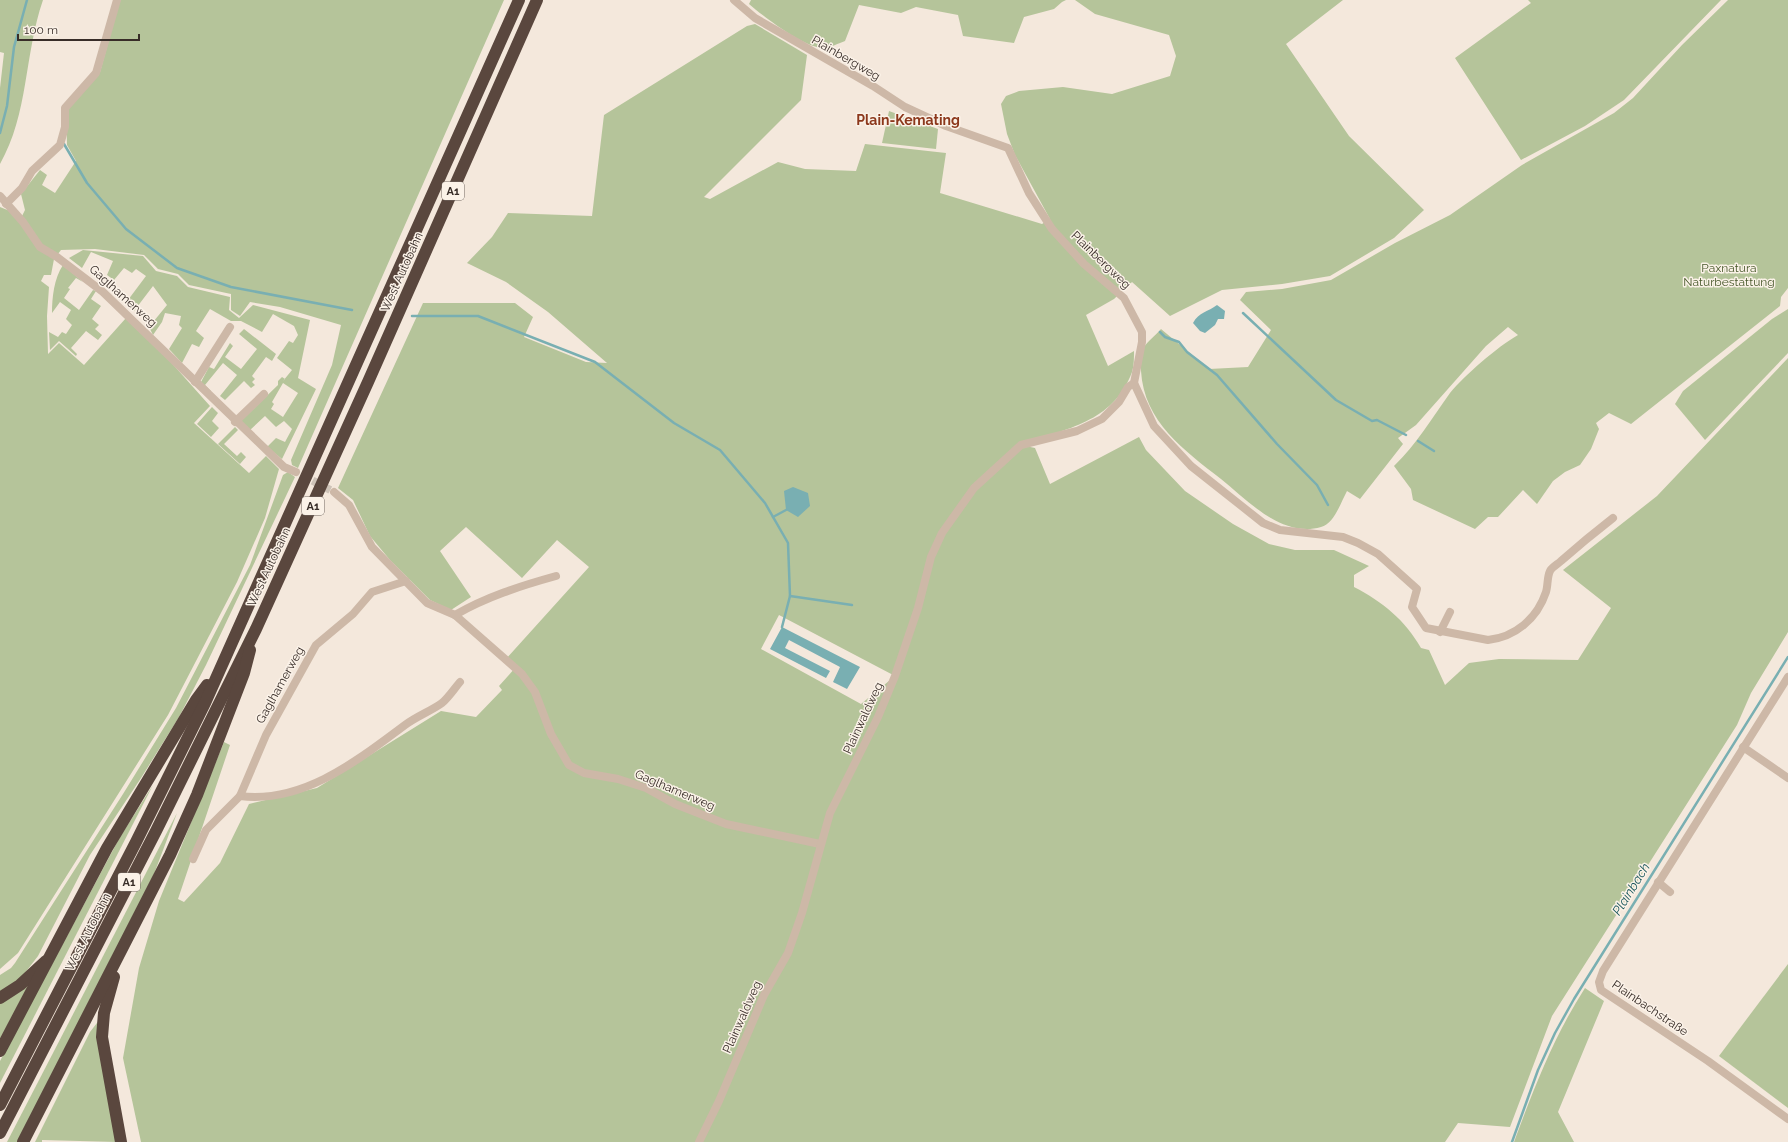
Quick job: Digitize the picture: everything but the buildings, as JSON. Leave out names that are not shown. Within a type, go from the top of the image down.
[{"type":"highway","name":"West Autobahn","points":[[0,1105],[180,753],[272,555],[519,0]]},
{"type":"highway","name":"West Autobahn","points":[[0,1133],[162,818],[256,629],[365,389],[537,0]]},
{"type":"highway","points":[[23,1142],[160,876],[194,801],[244,672],[256,629]]},
{"type":"highway","points":[[0,1051],[107,848],[196,700],[218,670]]},
{"type":"highway","points":[[0,998],[20,985],[34,970],[50,958]]},
{"type":"highway","points":[[115,963],[113,983],[104,1013],[102,1037],[121,1142]]},
{"type":"street","points":[[6,204],[22,188],[32,171],[60,145],[65,126],[65,108],[96,73],[116,0]]},
{"type":"street","name":"Plainbergweg","points":[[734,0],[755,18],[873,86],[905,107],[946,126],[1008,148],[1029,193],[1052,230],[1084,264],[1124,298],[1142,332],[1142,342],[1134,383]]},
{"type":"street","name":"Gaglhamerweg","points":[[0,196],[22,222],[40,247],[57,257],[99,287],[235,422],[284,467],[296,472]]},
{"type":"street","points":[[195,382],[230,327]]},
{"type":"street","points":[[1134,383],[1154,426],[1191,466],[1246,511],[1263,523],[1280,530],[1343,537],[1378,554],[1417,589],[1412,607],[1417,617],[1426,628],[1440,632],[1488,640],[1504,637],[1522,627],[1535,613],[1542,602],[1546,592],[1550,570],[1586,538],[1613,518]]},
{"type":"street","name":"Plainwaldweg","points":[[699,1142],[719,1101],[764,995],[788,953],[802,913],[820,844],[830,813],[878,717],[895,676],[918,608],[931,557],[942,533],[974,488],[1020,445],[1077,431],[1102,419],[1119,402],[1128,387],[1134,383]]},
{"type":"street","points":[[235,422],[264,394]]},
{"type":"street","name":"Gaglhamerweg","points":[[334,492],[349,505],[372,547],[427,603],[455,615],[522,674],[535,692],[551,734],[569,765],[584,773],[618,779],[646,788],[675,804],[726,824],[820,844]]},
{"type":"street","points":[[455,615],[478,602],[512,589],[556,576]]},
{"type":"street","name":"Gaglhamerweg","points":[[193,859],[206,830],[240,796],[266,736],[316,645],[353,614],[372,592],[406,581]]},
{"type":"street","points":[[1440,632],[1450,612]]},
{"type":"street","name":"Plainbachstraße","points":[[1788,677],[1658,882],[1603,971],[1599,982],[1601,990],[1708,1061],[1788,1119]]},
{"type":"street","points":[[240,796],[253,798],[299,790],[325,779],[381,744],[406,724],[442,702],[460,682]]},
{"type":"street","points":[[1743,747],[1788,778]]},
{"type":"street","points":[[1658,882],[1670,892]]},
{"type":"green space","points":[[0,0],[43,0],[32,42],[16,125],[0,164],[0,88],[4,53],[0,52]]},
{"type":"green space","points":[[120,0],[504,0],[298,468],[292,465],[291,460],[332,365],[341,325],[280,307],[250,302],[240,316],[231,310],[231,294],[189,285],[178,274],[158,269],[144,255],[95,249],[61,250],[54,259],[51,275],[44,275],[41,281],[49,287],[47,316],[48,354],[59,343],[84,365],[126,318],[160,350],[210,406],[194,423],[249,473],[266,456],[279,469],[265,518],[237,582],[168,715],[18,953],[0,969],[0,207],[22,216],[25,210],[21,194],[40,170],[47,175],[42,185],[55,193],[76,161],[67,145],[66,109],[100,72]]},
{"type":"green space","points":[[751,0],[1066,0],[1054,9],[1024,17],[1014,43],[963,36],[958,15],[916,7],[901,13],[859,5],[845,41],[824,48],[806,43],[785,31],[749,4]]},
{"type":"green space","points":[[1075,0],[1343,0],[1286,44],[1349,136],[1424,210],[1394,238],[1330,276],[1282,284],[1222,290],[1170,316],[1132,282],[1114,299],[1086,315],[1108,366],[1134,351],[1133,370],[1124,389],[1113,403],[1086,421],[1071,428],[1021,445],[1035,448],[1050,484],[1139,437],[1146,450],[1185,491],[1233,524],[1269,544],[1295,550],[1334,550],[1369,566],[1354,575],[1354,587],[1384,606],[1408,629],[1421,648],[1429,650],[1445,685],[1469,663],[1499,659],[1578,660],[1611,608],[1563,570],[1657,496],[1788,358],[1788,632],[1751,693],[1737,725],[1552,1016],[1510,1127],[1458,1123],[1445,1142],[141,1142],[123,1058],[139,968],[159,901],[224,742],[230,745],[178,899],[184,902],[220,863],[249,804],[317,788],[441,711],[476,717],[502,690],[499,686],[515,668],[506,659],[589,567],[557,540],[522,578],[466,527],[440,551],[471,597],[451,610],[430,600],[390,560],[370,536],[353,500],[338,488],[423,303],[515,303],[533,317],[524,337],[586,362],[607,363],[548,312],[506,282],[467,263],[492,237],[508,213],[592,216],[604,115],[747,26],[755,24],[807,55],[801,100],[704,197],[710,199],[778,162],[805,169],[856,171],[865,144],[946,153],[940,193],[1042,224],[1050,219],[1015,155],[1007,134],[1001,104],[1006,96],[1019,91],[1063,87],[1112,94],[1170,76],[1176,56],[1169,35],[1095,14]],"holes":[[[779,615],[895,676],[861,704],[761,649]]]},
{"type":"green space","points":[[1528,0],[1721,0],[1624,100],[1585,126],[1521,160],[1455,58],[1531,3]]},
{"type":"green space","points":[[1728,0],[1788,0],[1788,288],[1781,297],[1780,306],[1631,424],[1609,413],[1596,423],[1599,429],[1591,449],[1580,465],[1565,472],[1553,481],[1537,504],[1523,490],[1498,517],[1488,517],[1475,529],[1413,500],[1411,489],[1394,466],[1417,440],[1456,386],[1491,354],[1518,335],[1508,327],[1486,346],[1416,425],[1398,438],[1403,444],[1360,499],[1347,491],[1330,522],[1321,527],[1307,529],[1293,527],[1266,515],[1254,507],[1180,446],[1158,420],[1144,389],[1141,366],[1144,347],[1161,329],[1209,369],[1248,367],[1271,330],[1240,300],[1246,292],[1282,289],[1331,280],[1395,243],[1450,215],[1522,165],[1614,113],[1633,98],[1682,45]]},
{"type":"green space","points":[[889,111],[938,129],[936,149],[882,143]]},
{"type":"green space","points":[[83,250],[143,256],[156,271],[177,276],[188,287],[230,297],[229,310],[239,318],[253,305],[310,320],[298,378],[316,389],[282,459],[267,447],[276,438],[285,442],[292,429],[284,421],[276,427],[265,416],[249,431],[241,421],[278,385],[278,381],[282,377],[285,379],[292,370],[277,358],[289,341],[293,343],[298,335],[294,326],[273,314],[262,332],[241,321],[231,321],[210,309],[196,331],[204,338],[199,347],[192,344],[182,363],[169,349],[182,328],[179,325],[181,316],[165,313],[162,322],[153,335],[149,327],[167,305],[153,286],[134,311],[125,304],[146,276],[136,269],[132,273],[124,268],[114,280],[107,275],[113,261],[91,252],[82,268],[69,258]],"holes":[[[283,383],[298,393],[283,417],[271,409],[274,404],[272,402]]]},
{"type":"green space","points":[[63,265],[83,282],[76,278],[68,288],[70,289],[64,298],[79,310],[93,290],[96,291],[91,299],[101,306],[92,319],[99,325],[95,329],[102,335],[98,340],[86,331],[71,348],[77,354],[76,356],[59,341],[50,350],[49,332],[58,337],[62,332],[66,334],[72,325],[66,319],[71,310],[60,302],[52,313],[53,295],[57,276]]},
{"type":"green space","name":"Paxnatura Naturbestattung","points":[[1788,309],[1788,353],[1705,440],[1675,404],[1683,391],[1772,319]]},
{"type":"green space","points":[[244,329],[276,354],[272,361],[266,357],[252,376],[255,379],[252,382],[255,385],[251,388],[244,381],[225,400],[220,396],[237,375],[223,363],[205,385],[211,391],[209,393],[201,382],[209,367],[214,369],[230,343],[233,346],[225,357],[241,369],[257,349],[239,334]]},
{"type":"green space","points":[[212,407],[218,413],[212,421],[219,428],[211,437],[197,424]]},
{"type":"green space","points":[[235,427],[238,430],[224,444],[237,456],[241,452],[246,457],[240,464],[218,444]]},
{"type":"green space","points":[[288,472],[295,477],[206,665],[179,717],[90,855],[38,956],[21,978],[0,992],[0,975],[11,968],[15,963],[176,708],[250,565],[283,475]]},
{"type":"green space","points":[[153,785],[0,1083],[0,1061],[120,837]]},
{"type":"green space","points":[[177,813],[154,874],[17,1142],[7,1142]]},
{"type":"green space","points":[[1788,964],[1788,1108],[1719,1056]]},
{"type":"green space","points":[[29,984],[0,1039],[0,1003]]},
{"type":"green space","points":[[1585,988],[1604,1001],[1558,1112],[1574,1142],[1514,1142],[1537,1082],[1554,1044]]},
{"type":"green space","points":[[100,1019],[117,1142],[42,1140],[42,1142],[35,1142],[90,1032]]},
{"type":"water","points":[[1217,305],[1225,311],[1224,319],[1218,319],[1215,325],[1205,333],[1200,331],[1193,323],[1195,319]]},
{"type":"water","points":[[793,487],[808,493],[810,506],[798,517],[786,510],[784,491]]},
{"type":"water","points":[[782,627],[860,667],[847,689],[833,682],[840,667],[789,640],[785,648],[830,671],[826,678],[770,649]]},
{"type":"waterway","points":[[0,133],[7,106],[14,47],[27,0]]},
{"type":"waterway","points":[[64,144],[87,183],[126,229],[177,268],[231,287],[352,310]]},
{"type":"waterway","points":[[1243,313],[1336,400],[1372,421],[1377,420],[1406,435]]},
{"type":"waterway","points":[[412,316],[478,316],[595,362],[674,423],[720,450],[765,503],[788,543],[790,596],[782,627]]},
{"type":"waterway","points":[[1160,332],[1165,337],[1179,342],[1187,352],[1217,375],[1277,444],[1317,485],[1328,505]]},
{"type":"waterway","points":[[1418,441],[1434,451]]},
{"type":"waterway","points":[[773,517],[786,510]]},
{"type":"waterway","points":[[790,596],[852,605]]},
{"type":"waterway","name":"Plainbach","points":[[1512,1142],[1538,1070],[1555,1033],[1574,999],[1788,657]]},
{"type":"tunnel","points":[[302,475],[334,492]]},
{"type":"district","name":"Plain-Kemating","points":[[908,120]]}]
